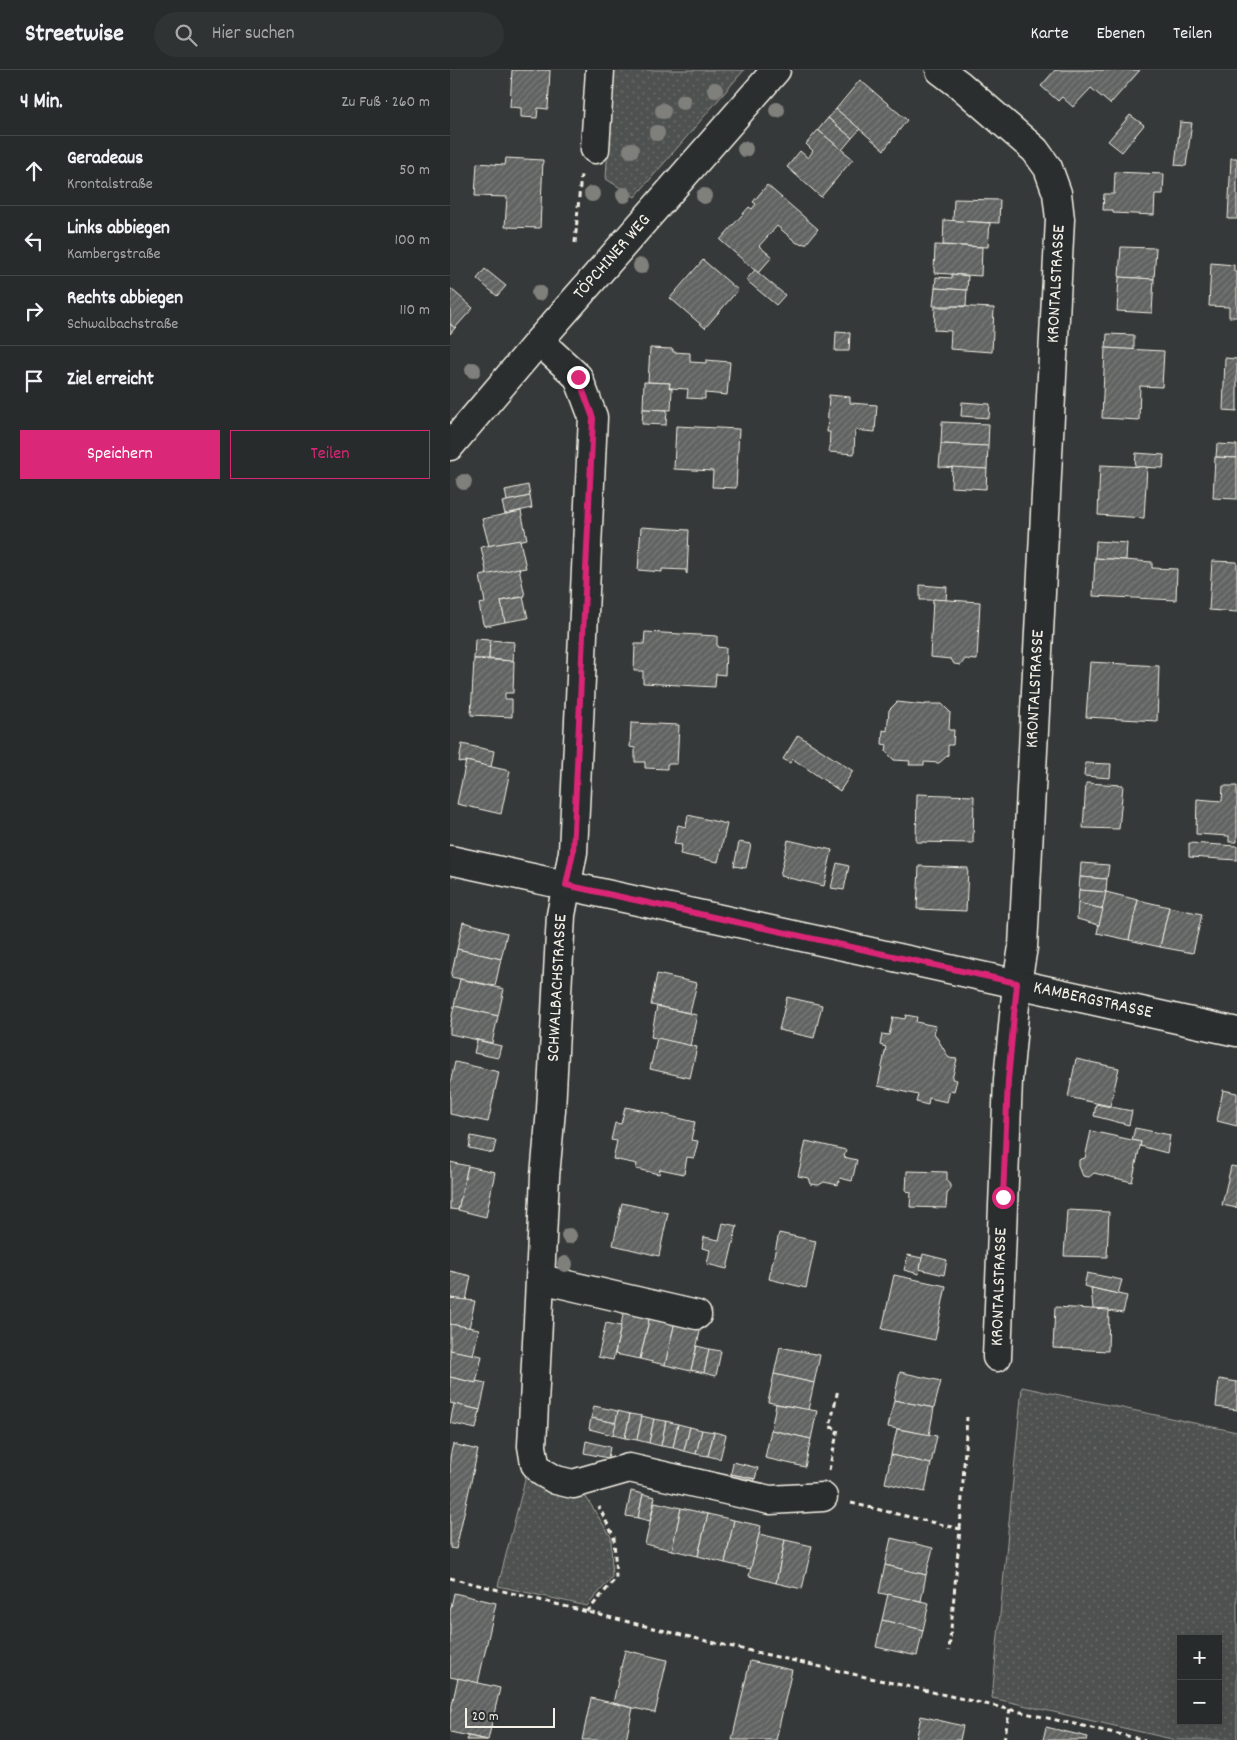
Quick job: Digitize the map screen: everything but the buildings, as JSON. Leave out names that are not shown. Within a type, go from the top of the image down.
[{"type":"street","points":[[595,149],[600,70]]},
{"type":"street","name":"TÖPCHINER WEG","points":[[450,446],[539,341],[776,70]]},
{"type":"street","name":"KRONTALSTRASSE","points":[[940,70],[960,84],[1035,150],[1048,168],[1057,193],[1060,219],[1024,947],[1017,983],[1008,1080],[997,1357]]},
{"type":"street","name":"SCHWALBACHSTRASSE","points":[[539,341],[578,377],[593,418],[573,852],[561,915],[532,1446],[535,1464],[542,1472],[556,1480],[573,1484],[584,1480]]},
{"type":"street","name":"KAMBERGSTRASSE","points":[[450,860],[1237,1032]]},
{"type":"street","points":[[541,1280],[697,1315]]},
{"type":"street","points":[[584,1480],[629,1468],[770,1500],[823,1497]]},
{"type":"path","points":[[575,244],[582,160],[595,149]]},
{"type":"path","points":[[838,1389],[830,1427],[838,1430],[823,1497],[960,1529]]},
{"type":"path","points":[[949,1651],[960,1529],[967,1417]]},
{"type":"path","points":[[584,1480],[614,1537],[616,1578],[587,1612]]},
{"type":"path","points":[[450,1578],[702,1640],[1145,1740]]},
{"type":"path","points":[[1004,1740],[1010,1709]]},
{"type":"shaded area","points":[[612,70],[744,70],[635,197],[606,179]]},
{"type":"shaded area","points":[[1022,1387],[1237,1432],[1237,1740],[1176,1740],[992,1698]]},
{"type":"shaded area","points":[[527,1472],[547,1487],[586,1497],[611,1537],[612,1577],[587,1606],[498,1586]]},
{"type":"route","points":[[578,377],[593,418],[573,852],[566,885],[1017,983],[1008,1080],[1003,1197]]}]
